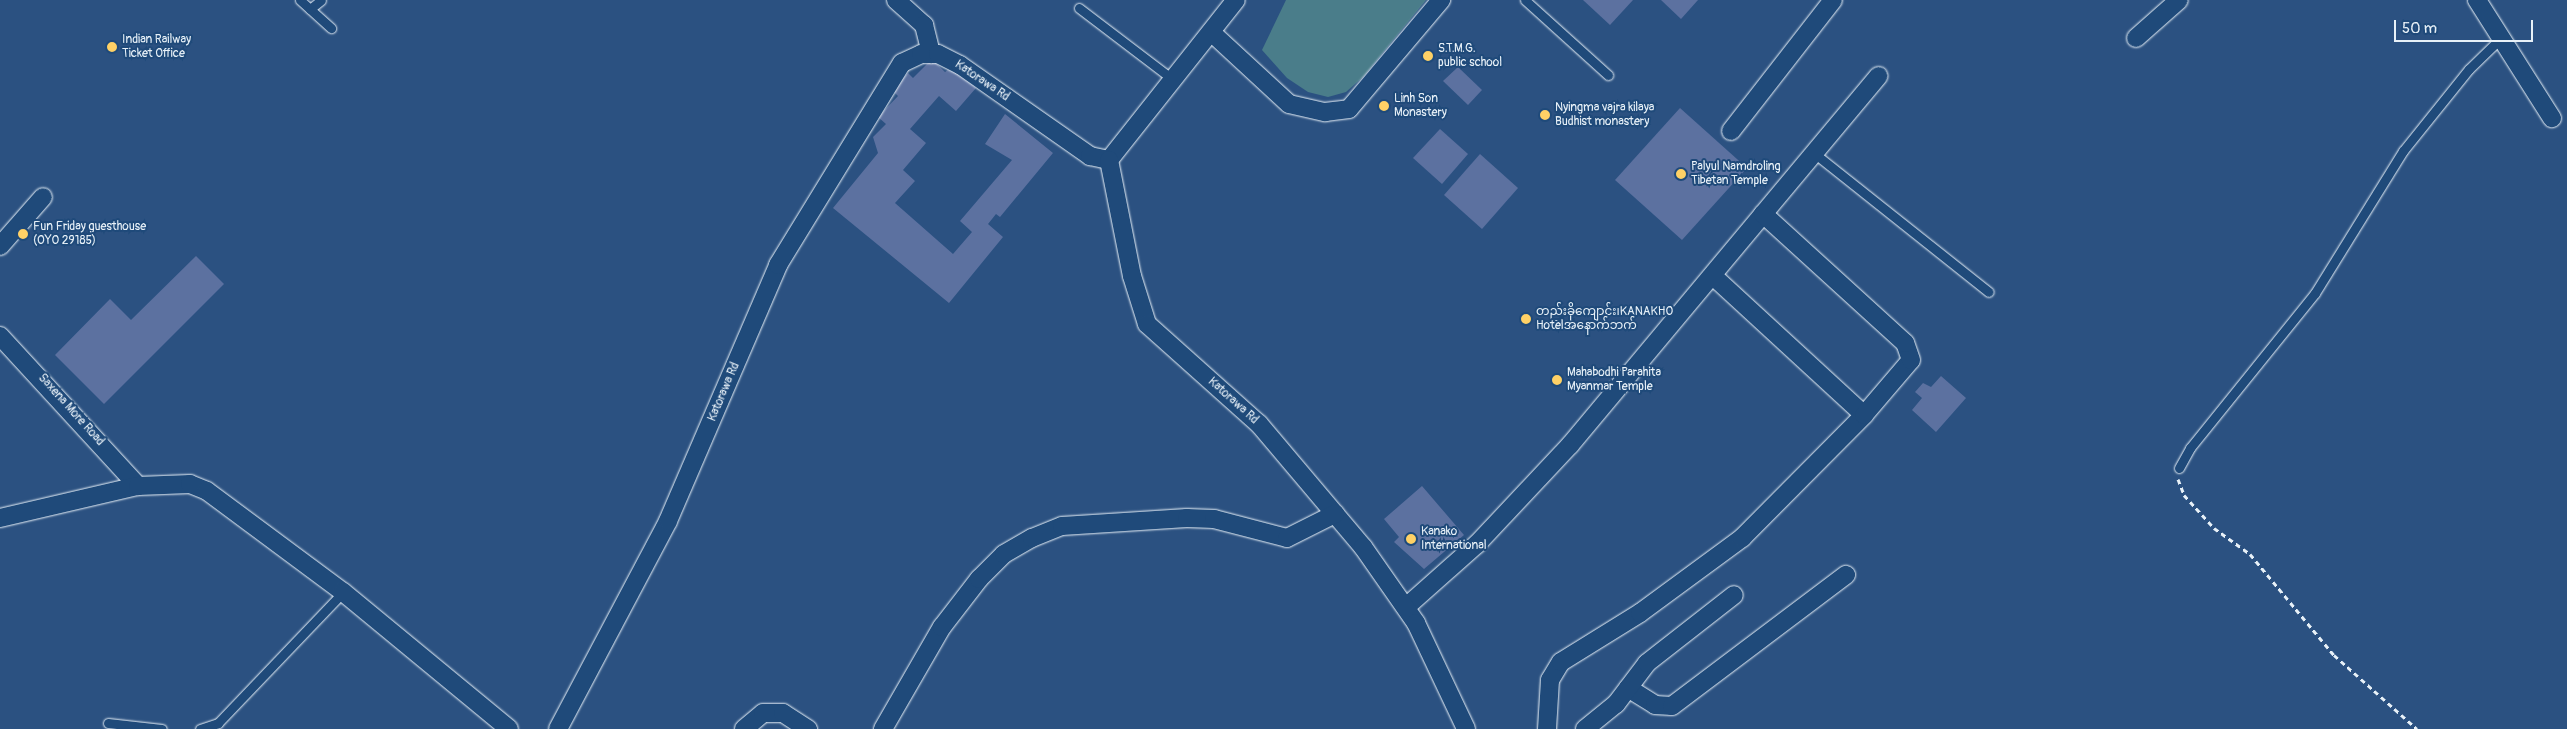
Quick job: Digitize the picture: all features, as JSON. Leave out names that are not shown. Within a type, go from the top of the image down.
[{"type":"street","points":[[896,0],[924,25],[931,54]]},
{"type":"street","points":[[1109,160],[1171,78],[1236,0]]},
{"type":"street","points":[[1211,32],[1289,104],[1325,112],[1350,109],[1441,0]]},
{"type":"street","points":[[1731,131],[1833,0]]},
{"type":"street","points":[[2136,38],[2179,0]]},
{"type":"street","points":[[2477,0],[2500,39],[2552,118]]},
{"type":"street","name":"Katorawa Rd","points":[[558,729],[668,521],[778,265],[902,63],[931,54],[960,65],[1090,156],[1109,160],[1132,276],[1147,324],[1259,424],[1335,514],[1406,607],[1466,729]]},
{"type":"street","points":[[1406,607],[1477,544],[1570,445],[1879,76]]},
{"type":"street","points":[[0,246],[43,197]]},
{"type":"street","points":[[1547,729],[1550,680],[1566,658],[1640,613],[1742,538],[1906,370],[1912,350],[1763,214]]},
{"type":"street","points":[[1713,276],[1864,414]]},
{"type":"street","name":"Saxena More Road","points":[[0,336],[138,486]]},
{"type":"street","points":[[0,518],[138,486],[190,484],[207,491],[343,592],[509,729]]},
{"type":"street","points":[[884,729],[942,627],[979,580],[1004,554],[1032,538],[1062,526],[1187,518],[1214,519],[1286,538],[1335,514]]},
{"type":"street","points":[[1628,688],[1655,705],[1672,706],[1846,575]]},
{"type":"street","points":[[1585,729],[1628,688],[1647,663],[1734,595]]},
{"type":"street","points":[[744,729],[763,713],[783,713],[808,729]]},
{"type":"lane","points":[[300,0],[331,28]]},
{"type":"lane","points":[[310,9],[321,0]]},
{"type":"lane","points":[[1525,0],[1608,75]]},
{"type":"lane","points":[[1079,8],[1171,78]]},
{"type":"lane","points":[[2179,468],[2190,448],[2315,293],[2403,152],[2469,69],[2500,39]]},
{"type":"lane","points":[[1814,153],[1989,292]]},
{"type":"lane","points":[[200,729],[218,723],[343,592]]},
{"type":"lane","points":[[108,723],[162,729]]},
{"type":"path","points":[[2179,468],[2177,476],[2184,496],[2207,521],[2250,554],[2334,655],[2418,729]]},
{"type":"green space","points":[[1286,0],[1426,0],[1363,77],[1346,92],[1328,97],[1308,92],[1287,78],[1262,50]]},
{"type":"building","points":[[1583,0],[1633,0],[1610,25]]},
{"type":"building","points":[[1661,0],[1698,0],[1681,19]]},
{"type":"building","points":[[932,59],[945,72],[952,67],[976,88],[956,111],[939,96],[910,129],[926,143],[903,170],[915,181],[895,203],[953,254],[972,232],[960,221],[1012,160],[985,144],[1005,114],[1053,153],[1000,217],[996,214],[988,224],[1003,237],[949,303],[833,208],[878,153],[873,137],[886,124],[878,117],[898,96],[892,90],[908,73],[913,78]]},
{"type":"building","points":[[1458,67],[1482,90],[1468,105],[1443,81]]},
{"type":"building","name":"Palyul Namdroling Tibetan Temple","points":[[1680,108],[1747,168],[1682,240],[1615,180]]},
{"type":"building","points":[[1440,129],[1468,154],[1442,184],[1413,158]]},
{"type":"building","points":[[1480,154],[1518,188],[1482,229],[1444,195]]},
{"type":"building","points":[[196,256],[224,284],[104,404],[55,355],[110,299],[131,320]]},
{"type":"building","points":[[1941,376],[1966,398],[1936,432],[1912,410],[1922,398],[1915,392],[1923,383],[1931,387]]},
{"type":"building","points":[[1422,486],[1464,535],[1424,569],[1394,542],[1399,537],[1384,519]]},
{"type":"place","name":"Indian Railway Ticket Office","points":[[112,47]]},
{"type":"place","name":"S.T.M.G. public school","points":[[1428,56]]},
{"type":"place","name":"Linh Son Monastery","points":[[1384,106]]},
{"type":"place","name":"Nyingma vajra kilaya Budhist monastery","points":[[1545,115]]},
{"type":"place","name":"Palyul Namdroling Tibetan Temple","points":[[1681,174]]},
{"type":"place","name":"Fun Friday guesthouse (OYO 29185)","points":[[23,234]]},
{"type":"place","name":"တည်းခိုကျောင်း၊KANAKHO Hotelအနောက်ဘက်","points":[[1526,319]]},
{"type":"place","name":"Mahabodhi Parahita Myanmar Temple","points":[[1557,380]]},
{"type":"place","name":"Kanako International","points":[[1411,539]]}]
